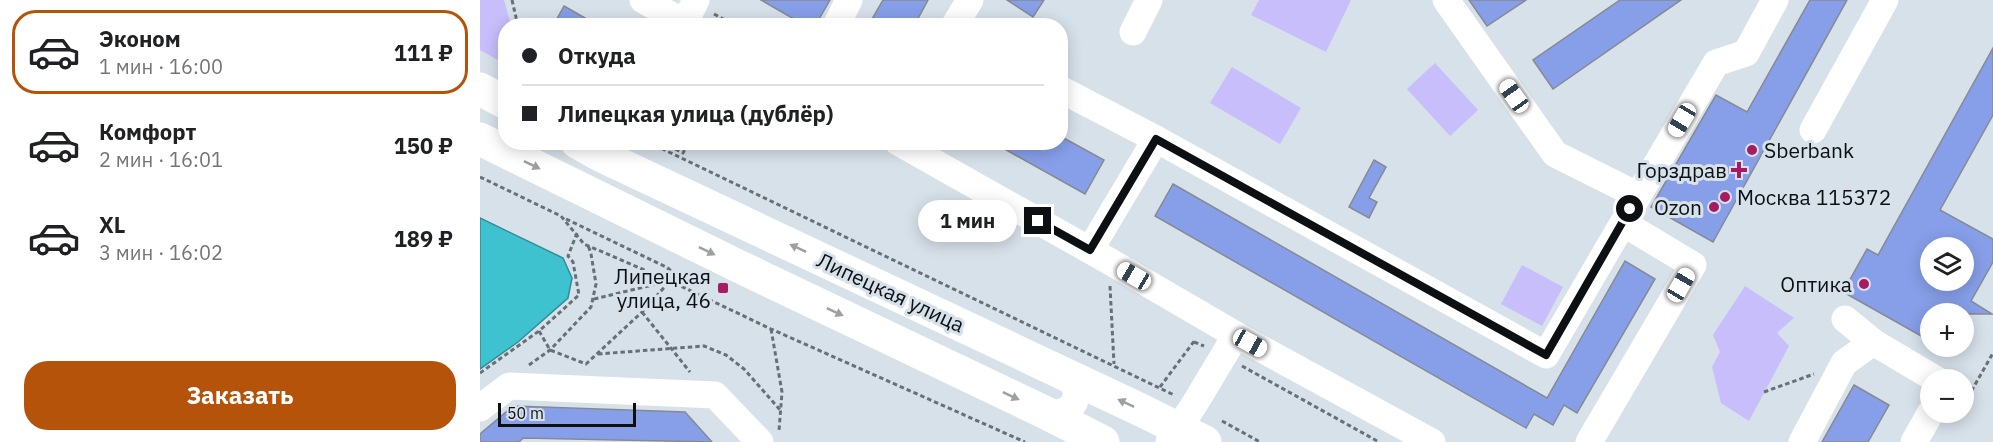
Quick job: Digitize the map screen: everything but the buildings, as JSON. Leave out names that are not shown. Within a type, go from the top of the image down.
[{"type":"main road","points":[[480,88],[498,98]]},
{"type":"main road","name":"Липецкая улица","points":[[480,140],[498,149]]},
{"type":"main road","name":"Липецкая улица","points":[[500,150],[1103,442]]},
{"type":"main road","name":"Липецкая улица","points":[[592,150],[1063,374],[1184,438]]},
{"type":"street","points":[[644,0],[690,16]]},
{"type":"street","points":[[840,18],[849,0]]},
{"type":"street","points":[[959,18],[970,0]]},
{"type":"street","points":[[1133,32],[1149,0]]},
{"type":"street","points":[[1446,0],[1555,154],[1637,195]]},
{"type":"street","points":[[1068,93],[1156,139],[1546,355],[1637,195],[1716,63],[1746,53],[1775,0]]},
{"type":"street","points":[[1813,130],[1885,0]]},
{"type":"street","points":[[1090,250],[1156,139]]},
{"type":"street","points":[[912,150],[1120,268],[1201,331],[1432,442]]},
{"type":"street","points":[[1589,442],[1692,265],[1623,223]]},
{"type":"street","points":[[1845,319],[1873,342],[1920,370]]},
{"type":"street","points":[[1802,442],[1844,363],[1873,342]]},
{"type":"street","points":[[1184,438],[1230,346]]},
{"type":"street","points":[[1044,412],[1062,414],[1073,404],[1076,397],[1074,384],[1063,374]]},
{"type":"street","points":[[480,408],[509,386],[715,395],[770,437]]},
{"type":"street","points":[[1914,442],[1925,423]]},
{"type":"path","points":[[512,0],[516,18]]},
{"type":"path","points":[[665,150],[1160,387],[1201,331],[1230,346],[1379,442]]},
{"type":"path","points":[[480,177],[668,268],[690,290]]},
{"type":"path","points":[[561,216],[584,244],[1025,442]]},
{"type":"path","points":[[480,373],[539,331],[579,295],[573,262],[568,256],[577,233]]},
{"type":"path","points":[[550,350],[591,307],[596,284],[588,245]]},
{"type":"path","points":[[668,268],[670,281]]},
{"type":"path","points":[[1114,364],[1110,286],[1120,268]]},
{"type":"path","points":[[539,331],[550,350],[586,363],[642,312],[670,281]]},
{"type":"path","points":[[593,300],[670,281]]},
{"type":"path","points":[[642,312],[709,395]]},
{"type":"path","points":[[770,437],[781,411],[782,392],[771,329]]},
{"type":"path","points":[[597,354],[704,346],[726,355],[744,369],[781,411]]},
{"type":"path","points":[[1974,386],[1993,353]]},
{"type":"path","points":[[1764,392],[1844,363]]},
{"type":"shaded area","points":[[480,0],[504,0],[509,18],[498,18],[498,60],[480,50]]},
{"type":"shaded area","points":[[1259,0],[1351,0],[1326,52],[1251,15]]},
{"type":"shaded area","points":[[1435,63],[1478,110],[1450,136],[1407,89]]},
{"type":"shaded area","points":[[1232,67],[1301,108],[1280,144],[1210,103]]},
{"type":"shaded area","points":[[1522,265],[1563,287],[1542,326],[1501,304]]},
{"type":"shaded area","points":[[1745,286],[1794,318],[1777,333],[1789,346],[1749,421],[1721,403],[1712,367],[1720,352],[1713,335]]},
{"type":"water","points":[[480,218],[563,258],[572,278],[568,298],[518,342],[480,369]]},
{"type":"place","name":"Sberbank","points":[[1752,150]]},
{"type":"place","name":"Горздрав","points":[[1739,170]]},
{"type":"place","name":"Москва 115372","points":[[1725,197]]},
{"type":"place","name":"Ozon","points":[[1714,207]]},
{"type":"place","name":"Оптика","points":[[1864,284]]},
{"type":"place","name":"Липецкая улица, 46","points":[[723,288]]},
{"type":"route","points":[[1038,221],[1090,250],[1156,139],[1546,355],[1630,209]]}]
